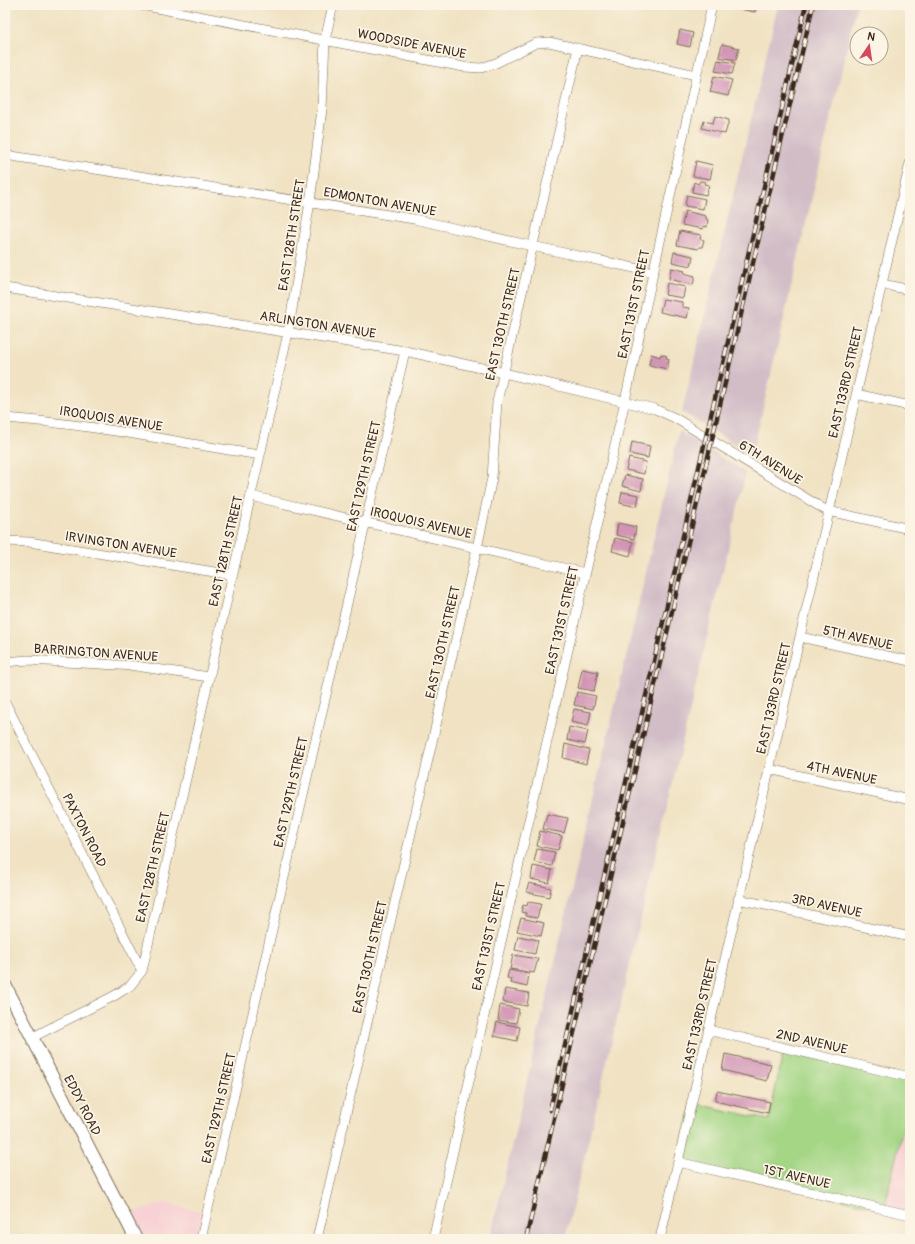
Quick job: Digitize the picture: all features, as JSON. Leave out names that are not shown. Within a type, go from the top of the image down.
[{"type":"street","name":"WOODSIDE AVENUE","points":[[141,5],[464,67],[481,68],[496,63],[536,43],[549,42],[696,75]]},
{"type":"street","name":"EAST 128TH STREET","points":[[31,1038],[114,996],[130,986],[142,971],[288,332],[310,202],[322,109],[325,40],[334,5]]},
{"type":"street","name":"EAST 131ST STREET","points":[[433,1239],[625,401],[712,5]]},
{"type":"street","name":"EAST 130TH STREET","points":[[318,1239],[477,548],[492,478],[497,402],[578,48]]},
{"type":"street","name":"EDMONTON AVENUE","points":[[5,155],[414,219],[653,272]]},
{"type":"street","name":"EAST 133RD STREET","points":[[660,1239],[910,163]]},
{"type":"street","points":[[882,284],[910,290]]},
{"type":"street","name":"ARLINGTON AVENUE","points":[[5,288],[288,332],[405,352],[625,401]]},
{"type":"street","name":"EAST 129TH STREET","points":[[201,1239],[405,352]]},
{"type":"street","points":[[856,394],[910,406]]},
{"type":"street","name":"6TH AVENUE","points":[[625,401],[655,409],[675,418],[828,511],[910,529]]},
{"type":"street","name":"IROQUOIS AVENUE","points":[[5,418],[36,420],[96,428],[260,455]]},
{"type":"street","name":"IROQUOIS AVENUE","points":[[251,496],[585,573]]},
{"type":"street","name":"IRVINGTON AVENUE","points":[[5,541],[29,542],[233,575]]},
{"type":"street","name":"5TH AVENUE","points":[[800,637],[910,661]]},
{"type":"street","name":"BARRINGTON AVENUE","points":[[5,662],[28,660],[136,666],[209,677]]},
{"type":"street","name":"PAXTON ROAD","points":[[5,702],[142,971]]},
{"type":"street","name":"4TH AVENUE","points":[[769,769],[910,800]]},
{"type":"street","name":"3RD AVENUE","points":[[738,899],[910,937]]},
{"type":"street","name":"EDDY ROAD","points":[[5,985],[136,1239]]},
{"type":"street","name":"2ND AVENUE","points":[[708,1030],[910,1077]]},
{"type":"street","name":"1ST AVENUE","points":[[678,1162],[910,1215]]},
{"type":"shaded area","points":[[778,5],[857,5],[852,26],[849,26],[849,39],[752,455],[682,412]]},
{"type":"shaded area","points":[[679,431],[746,473],[565,1239],[490,1239]]},
{"type":"shaded area","points":[[910,1097],[910,1215],[884,1209]]},
{"type":"shaded area","points":[[165,1203],[207,1213],[201,1239],[136,1239],[124,1215]]},
{"type":"green space","points":[[784,1048],[910,1077],[910,1097],[884,1209],[678,1162],[692,1103],[769,1120]]},
{"type":"building","points":[[729,5],[756,5],[755,12],[728,7]]},
{"type":"building","points":[[680,30],[693,33],[690,47],[677,44]]},
{"type":"building","points":[[722,44],[739,48],[736,60],[719,57]]},
{"type":"building","points":[[718,60],[735,63],[732,74],[715,71]]},
{"type":"building","points":[[714,76],[732,80],[728,96],[710,92]]},
{"type":"building","points":[[715,116],[729,120],[725,134],[702,128],[704,121],[713,123]]},
{"type":"building","points":[[696,161],[713,165],[710,179],[693,176]]},
{"type":"building","points":[[700,181],[709,185],[706,195],[692,192],[694,182],[698,184]]},
{"type":"building","points":[[687,195],[705,199],[703,209],[685,206]]},
{"type":"building","points":[[685,211],[706,216],[706,219],[708,220],[707,227],[703,226],[703,229],[682,225]]},
{"type":"building","points":[[680,231],[701,235],[700,239],[704,240],[702,247],[699,247],[698,249],[677,245]]},
{"type":"building","points":[[674,252],[693,256],[691,266],[672,262]]},
{"type":"building","points":[[671,268],[685,271],[684,273],[695,276],[693,285],[669,279]]},
{"type":"building","points":[[667,283],[685,287],[683,298],[665,295]]},
{"type":"building","points":[[663,299],[682,302],[682,307],[689,308],[687,318],[660,312]]},
{"type":"building","points":[[651,354],[660,357],[661,354],[667,356],[666,358],[669,359],[667,369],[649,365]]},
{"type":"building","points":[[632,442],[650,446],[648,458],[630,454]]},
{"type":"building","points":[[629,458],[646,462],[644,474],[626,470]]},
{"type":"building","points":[[625,475],[643,479],[641,491],[622,486]]},
{"type":"building","points":[[622,492],[639,495],[637,507],[620,503]]},
{"type":"building","points":[[618,523],[636,527],[634,539],[616,535]]},
{"type":"building","points":[[615,538],[633,542],[630,556],[612,551]]},
{"type":"building","points":[[582,669],[598,672],[594,691],[578,688]]},
{"type":"building","points":[[577,692],[596,696],[593,709],[574,705]]},
{"type":"building","points":[[574,709],[591,712],[588,726],[571,722]]},
{"type":"building","points":[[569,727],[588,731],[585,744],[567,740]]},
{"type":"building","points":[[565,744],[589,750],[586,764],[563,758]]},
{"type":"building","points":[[547,814],[568,818],[564,833],[543,829]]},
{"type":"building","points":[[540,831],[562,836],[558,850],[537,846]]},
{"type":"building","points":[[537,849],[555,852],[552,866],[534,862]]},
{"type":"building","points":[[533,866],[552,870],[549,883],[531,879]]},
{"type":"building","points":[[529,883],[551,888],[549,897],[526,892]]},
{"type":"building","points":[[528,902],[541,904],[537,918],[526,916],[526,913],[521,912],[523,905],[527,906]]},
{"type":"building","points":[[521,918],[544,923],[541,936],[517,931]]},
{"type":"building","points":[[518,936],[538,940],[535,954],[515,950]]},
{"type":"building","points":[[513,955],[538,959],[534,973],[510,969]]},
{"type":"building","points":[[509,970],[529,974],[527,987],[510,983],[511,979],[507,978]]},
{"type":"building","points":[[505,989],[529,993],[527,1006],[503,1002]]},
{"type":"building","points":[[500,1005],[519,1009],[516,1023],[498,1020]]},
{"type":"building","points":[[497,1022],[520,1027],[517,1041],[494,1036]]},
{"type":"building","points":[[725,1054],[771,1064],[767,1081],[722,1070]]},
{"type":"building","points":[[717,1091],[770,1102],[768,1113],[715,1101]]},
{"type":"railway","points":[[550,1110],[806,5]]},
{"type":"railway","points":[[526,1239],[813,5]]}]
